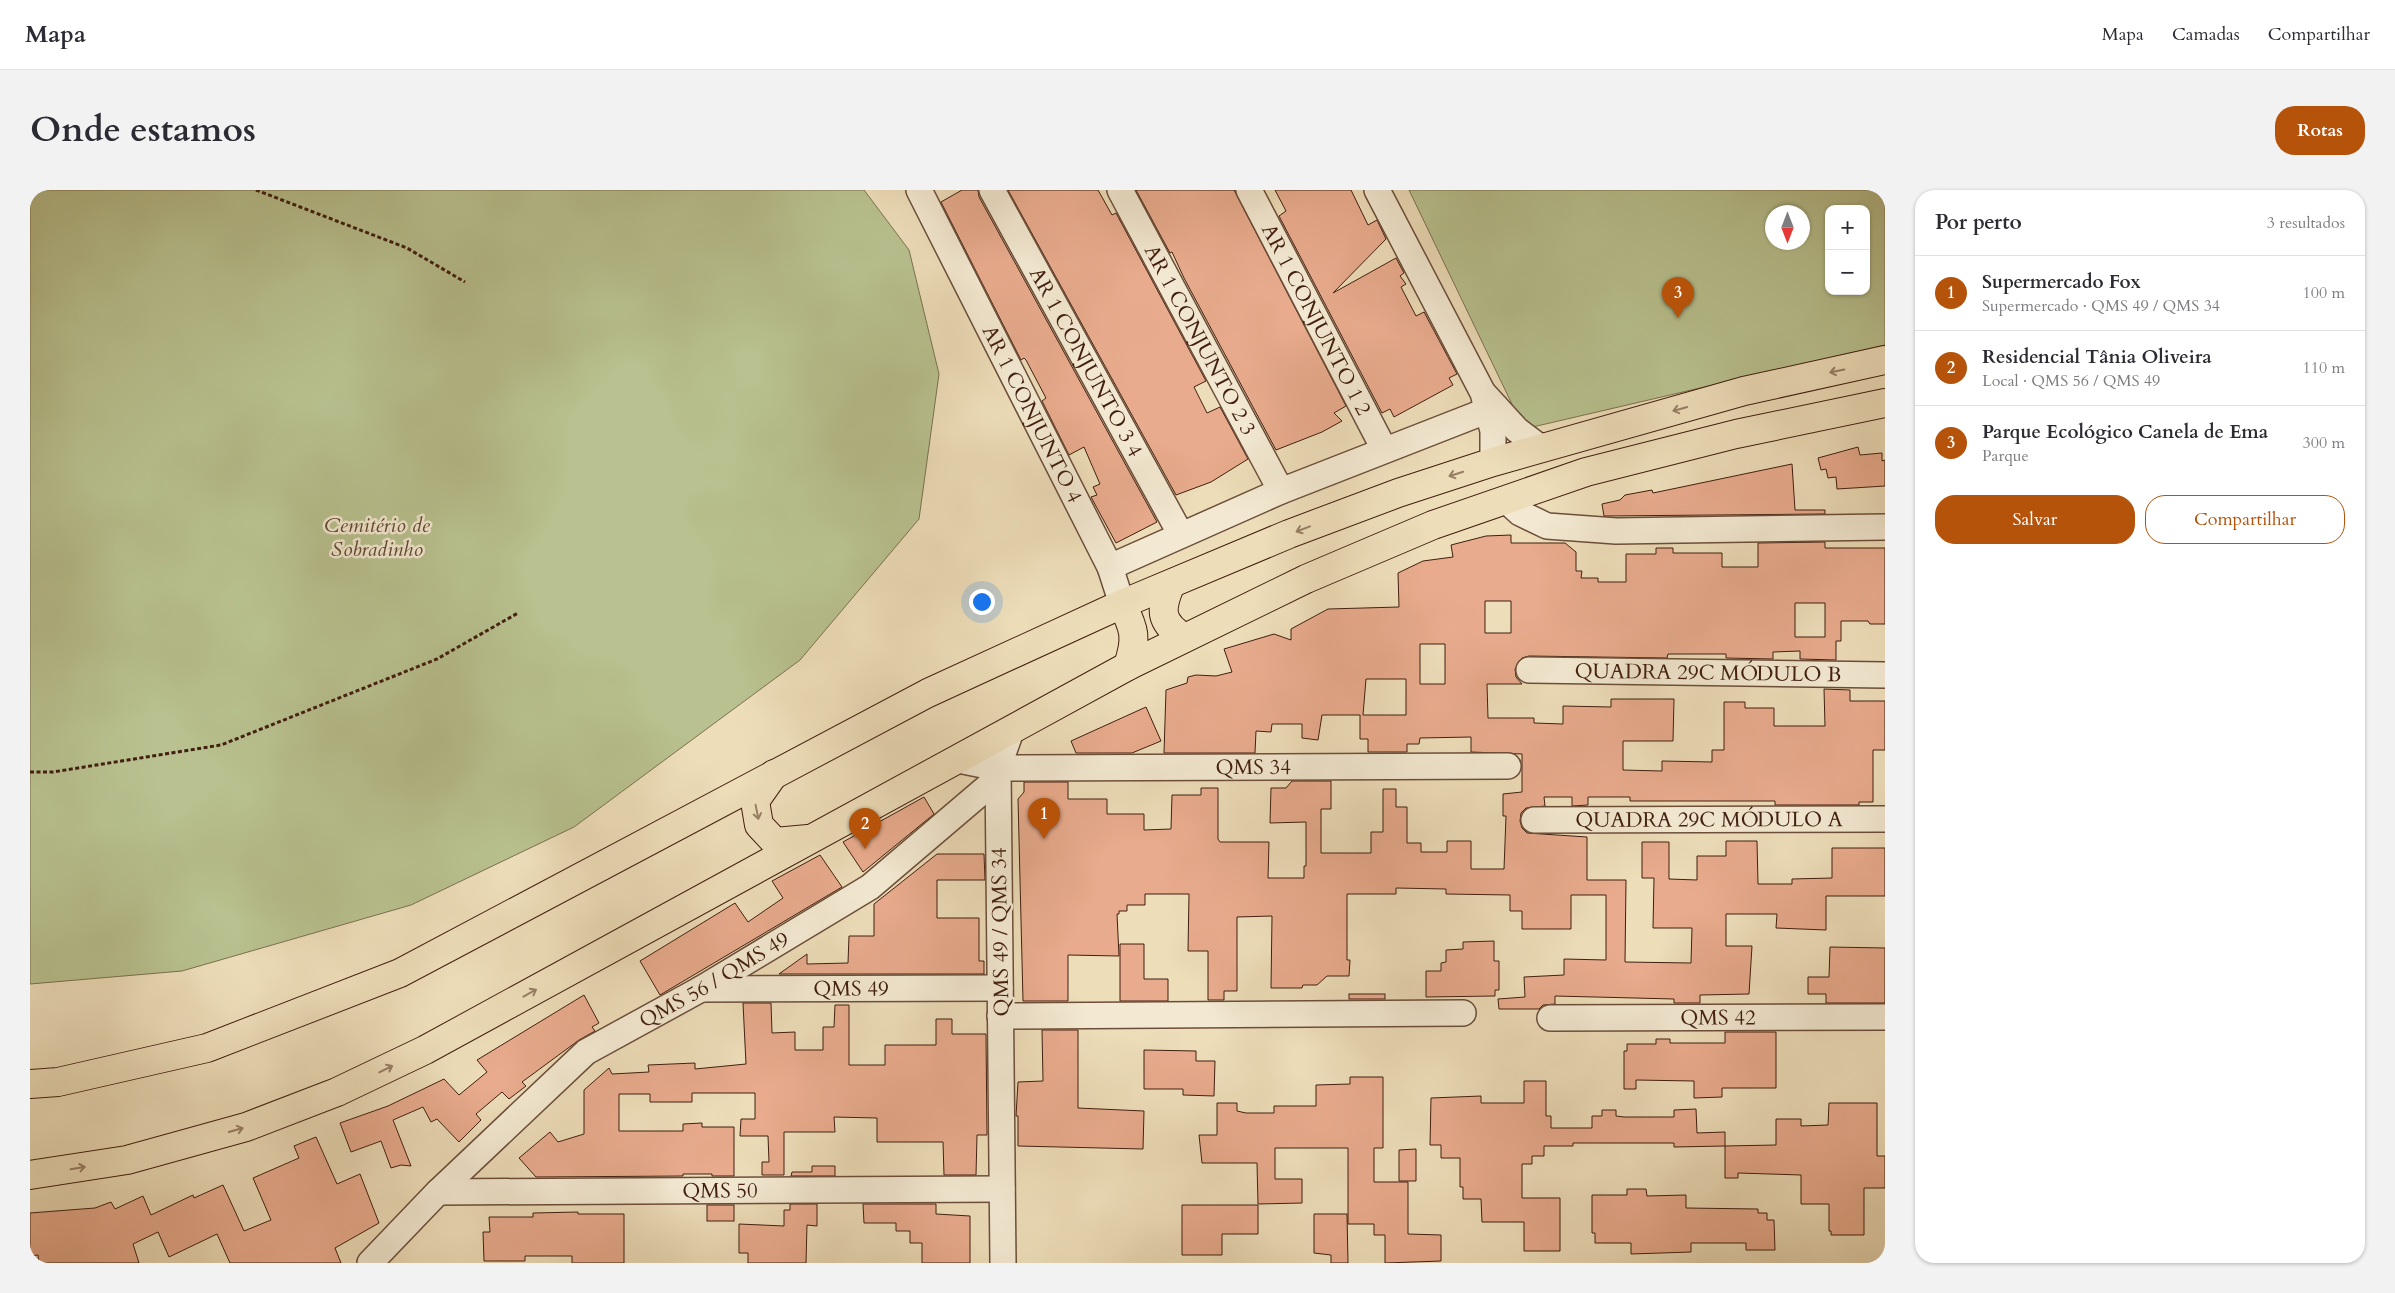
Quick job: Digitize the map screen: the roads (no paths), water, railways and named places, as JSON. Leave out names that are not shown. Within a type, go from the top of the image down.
[{"type":"main road","points":[[30,1084],[58,1082],[207,1048],[400,974],[928,692],[1122,604],[1170,586],[1289,534],[1398,493],[1493,462],[1744,391],[1885,360]]},
{"type":"main road","points":[[1744,391],[1751,431]]},
{"type":"main road","points":[[30,1175],[127,1160],[246,1127],[337,1092],[425,1050],[1128,666],[1306,579],[1406,537],[1586,472],[1751,431],[1885,403]]},
{"type":"main road","points":[[1170,586],[1162,604],[1164,615],[1167,624],[1184,637]]},
{"type":"main road","points":[[1122,604],[1134,628],[1135,644],[1128,666]]},
{"type":"main road","points":[[777,771],[755,801],[759,826],[775,842],[814,839]]},
{"type":"street","name":"AR 1 CONJUNTO 3 4","points":[[992,190],[1181,535]]},
{"type":"street","name":"AR 1 CONJUNTO 2 3","points":[[1120,190],[1280,491]]},
{"type":"street","name":"AR 1 CONJUNTO 1 2","points":[[1248,190],[1384,449]]},
{"type":"street","points":[[1377,190],[1489,403],[1517,430],[1541,448]]},
{"type":"street","name":"AR 1 CONJUNTO 4","points":[[923,191],[1110,567],[1122,604]]},
{"type":"street","points":[[1110,567],[1280,491],[1384,449],[1489,403]]},
{"type":"street","points":[[1489,403],[1493,432],[1493,462]]},
{"type":"street","points":[[1506,500],[1520,513],[1547,526],[1616,530],[1885,527]]},
{"type":"street","name":"QUADRA 29C MÓDULO B","points":[[1530,670],[1885,675]]},
{"type":"street","points":[[998,773],[1011,731]]},
{"type":"street","name":"QMS 34","points":[[958,760],[998,773],[1508,766]]},
{"type":"street","name":"QMS 49 / QMS 34","points":[[998,773],[1003,1263]]},
{"type":"street","name":"QMS 56 / QMS 49","points":[[370,1263],[438,1192],[586,1052],[701,989],[870,887],[998,773]]},
{"type":"street","name":"QUADRA 29C MÓDULO A","points":[[1534,820],[1885,819]]},
{"type":"street","name":"QMS 49","points":[[701,989],[1000,988]]},
{"type":"street","points":[[1000,1016],[1463,1013]]},
{"type":"street","name":"QMS 42","points":[[1550,1018],[1885,1017]]},
{"type":"street","name":"QMS 50","points":[[438,1192],[1002,1189]]},
{"type":"place","name":"Parque Ecológico Canela de Ema","points":[[1678,318]]},
{"type":"place","name":"Supermercado Fox","points":[[1044,839]]},
{"type":"place","name":"Residencial Tânia Oliveira","points":[[865,849]]},
{"type":"park label","name":"Cemitério de Sobradinho","points":[[377,537]]}]
